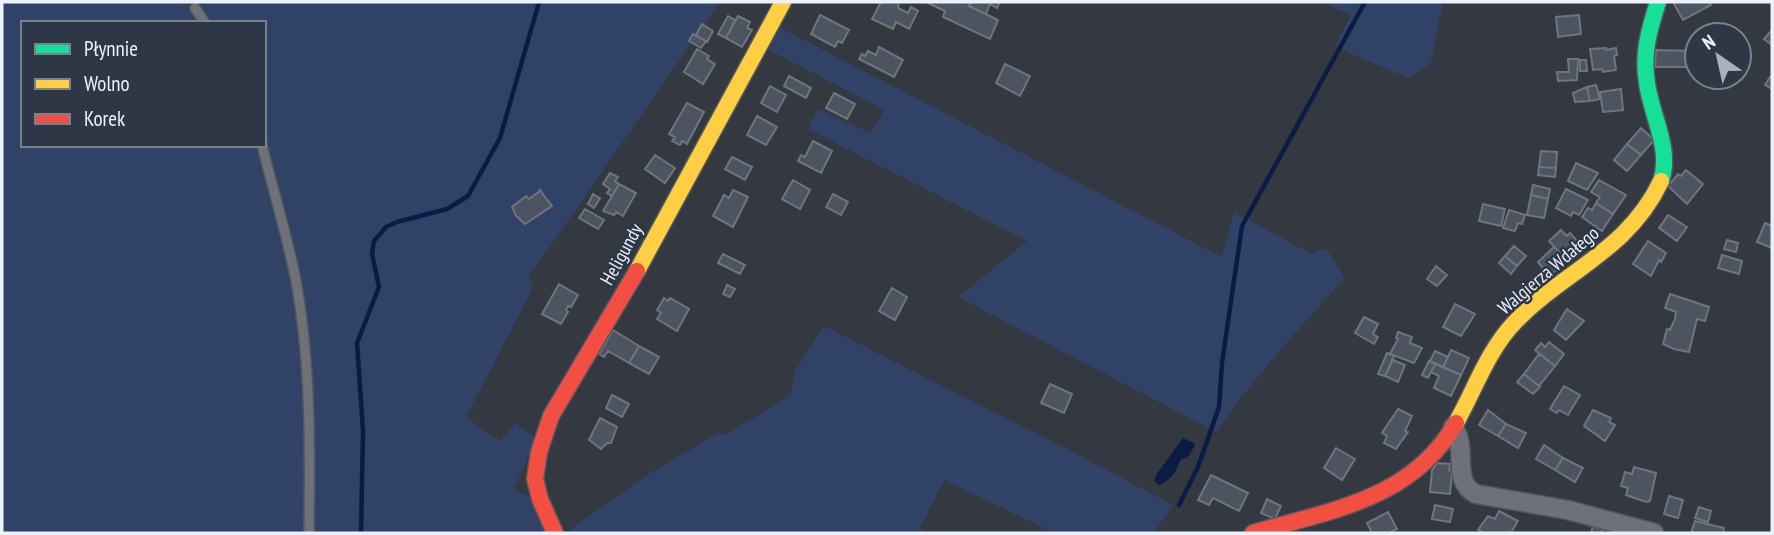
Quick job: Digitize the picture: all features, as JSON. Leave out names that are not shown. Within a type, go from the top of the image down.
[{"type":"street","name":"Heligundy","points":[[555,533],[540,499],[535,479],[539,452],[551,416],[633,278],[783,2]]},
{"type":"street","name":"Walgierza Wdałego","points":[[1253,533],[1336,511],[1385,491],[1421,468],[1453,427],[1489,358],[1514,323],[1619,237],[1643,211],[1656,192],[1662,176],[1662,137],[1651,105],[1644,47],[1658,2]]},
{"type":"street","points":[[1453,427],[1458,434],[1462,479],[1468,490],[1476,494],[1568,510],[1654,533]]},
{"type":"lane","points":[[195,8],[204,21]]},
{"type":"lane","points":[[262,147],[296,281],[305,351],[310,427],[309,533]]},
{"type":"shaded area","points":[[2,2],[720,2],[529,277],[533,288],[466,417],[500,441],[515,423],[536,438],[514,489],[531,497],[548,533],[2,533]]},
{"type":"shaded area","points":[[1321,2],[1443,2],[1431,63],[1408,78],[1335,47],[1351,15]]},
{"type":"shaded area","points":[[777,26],[1222,257],[1234,212],[1312,254],[1326,248],[1345,278],[1278,353],[1216,432],[958,297],[1027,241],[808,129],[817,109],[871,133],[884,110],[767,49]]},
{"type":"shaded area","points":[[824,326],[1173,505],[1154,533],[1054,533],[944,480],[920,528],[929,533],[565,533],[650,473],[718,433],[725,435],[790,396],[795,371]]},
{"type":"shaded area","points":[[1183,438],[1195,446],[1187,458],[1181,459],[1170,478],[1159,485],[1154,481],[1156,475]]},
{"type":"building","points":[[881,2],[899,2],[898,8],[908,13],[911,7],[918,11],[909,29],[896,22],[893,29],[872,19]]},
{"type":"building","points":[[926,2],[971,2],[969,6],[998,20],[990,39],[943,17],[945,11]]},
{"type":"building","points":[[971,2],[1000,2],[997,8],[990,4],[986,14],[969,6]]},
{"type":"building","points":[[1673,2],[1709,2],[1711,5],[1683,20]]},
{"type":"building","points":[[820,15],[849,30],[842,43],[838,41],[835,47],[811,34]]},
{"type":"building","points":[[1579,15],[1581,34],[1558,37],[1556,17]]},
{"type":"building","points":[[728,16],[735,20],[726,38],[718,34]]},
{"type":"building","points":[[738,16],[750,22],[747,28],[752,30],[742,47],[726,38]]},
{"type":"building","points":[[702,24],[713,31],[707,42],[696,35]]},
{"type":"building","points":[[1772,32],[1772,45],[1764,39]]},
{"type":"building","points":[[693,34],[706,41],[701,48],[689,41]]},
{"type":"building","points":[[879,47],[903,60],[894,77],[859,59],[868,51],[876,55]]},
{"type":"building","points":[[1616,48],[1616,70],[1593,70],[1590,49]]},
{"type":"building","points":[[697,49],[709,56],[707,59],[715,64],[703,84],[684,72]]},
{"type":"building","points":[[1656,50],[1683,51],[1683,67],[1655,67]]},
{"type":"building","points":[[1568,59],[1578,59],[1577,80],[1558,81],[1557,72],[1569,72]]},
{"type":"building","points":[[1580,60],[1586,60],[1587,71],[1580,71]]},
{"type":"building","points":[[1005,64],[1030,76],[1020,96],[996,83]]},
{"type":"building","points":[[789,76],[811,88],[806,98],[784,86]]},
{"type":"building","points":[[1770,77],[1772,78],[1772,89],[1765,85]]},
{"type":"building","points":[[1596,85],[1600,99],[1590,101],[1587,87]]},
{"type":"building","points":[[770,86],[786,95],[777,112],[761,103]]},
{"type":"building","points":[[1587,87],[1590,101],[1575,102],[1573,93]]},
{"type":"building","points":[[1621,89],[1623,110],[1603,112],[1600,92]]},
{"type":"building","points":[[834,93],[855,104],[847,119],[826,108]]},
{"type":"building","points":[[687,103],[704,112],[687,144],[682,141],[680,145],[672,141],[675,137],[669,134]]},
{"type":"building","points":[[757,116],[777,127],[766,145],[747,135]]},
{"type":"building","points":[[1641,128],[1654,140],[1641,155],[1627,144]]},
{"type":"building","points":[[813,141],[832,151],[821,173],[798,161],[801,155],[805,157]]},
{"type":"building","points":[[1627,144],[1641,155],[1627,171],[1614,160]]},
{"type":"building","points":[[1541,151],[1557,152],[1556,168],[1539,167]]},
{"type":"building","points":[[655,155],[675,168],[665,183],[645,169]]},
{"type":"building","points":[[732,157],[752,167],[745,180],[725,169]]},
{"type":"building","points":[[1576,163],[1598,173],[1587,190],[1568,181]]},
{"type":"building","points":[[1539,167],[1556,168],[1555,177],[1538,175]]},
{"type":"building","points":[[1686,170],[1703,184],[1687,204],[1668,186],[1678,174],[1681,176]]},
{"type":"building","points":[[610,173],[618,177],[615,181],[619,184],[612,196],[607,193],[610,189],[603,184]]},
{"type":"building","points":[[793,180],[810,190],[800,209],[782,199]]},
{"type":"building","points":[[1599,180],[1626,195],[1613,214],[1596,203],[1600,197],[1591,192]]},
{"type":"building","points":[[619,184],[636,193],[623,216],[616,212],[614,215],[603,211]]},
{"type":"building","points":[[1533,185],[1550,189],[1548,199],[1531,195]]},
{"type":"building","points":[[539,189],[552,206],[525,224],[516,216],[512,207],[526,196],[529,199],[540,191]]},
{"type":"building","points":[[1566,189],[1588,200],[1579,215],[1573,212],[1571,216],[1556,208]]},
{"type":"building","points":[[733,190],[748,197],[733,227],[713,216],[724,195],[729,198]]},
{"type":"building","points":[[593,194],[600,198],[594,208],[588,204]]},
{"type":"building","points":[[833,194],[848,202],[841,215],[826,207]]},
{"type":"building","points":[[1531,195],[1548,199],[1544,218],[1527,215]]},
{"type":"building","points":[[1596,203],[1613,214],[1602,231],[1582,217],[1588,208],[1592,210]]},
{"type":"building","points":[[1483,204],[1505,209],[1501,226],[1479,221]]},
{"type":"building","points":[[585,209],[604,220],[598,229],[579,218]]},
{"type":"building","points":[[1509,210],[1525,215],[1522,224],[1518,223],[1515,231],[1503,228]]},
{"type":"building","points":[[1668,215],[1687,227],[1677,241],[1659,228]]},
{"type":"building","points":[[1765,223],[1772,226],[1772,248],[1757,242]]},
{"type":"building","points":[[1561,230],[1567,236],[1570,233],[1582,246],[1567,261],[1549,241]]},
{"type":"building","points":[[1727,240],[1738,243],[1736,252],[1724,249]]},
{"type":"building","points":[[1648,241],[1666,253],[1651,276],[1633,264]]},
{"type":"building","points":[[1514,246],[1526,256],[1517,266],[1505,256]]},
{"type":"building","points":[[1554,247],[1567,261],[1549,276],[1538,262]]},
{"type":"building","points":[[723,254],[745,265],[740,274],[718,263]]},
{"type":"building","points":[[1722,255],[1742,261],[1739,274],[1718,268]]},
{"type":"building","points":[[1505,256],[1517,266],[1511,274],[1499,263]]},
{"type":"building","points":[[1436,266],[1447,275],[1437,286],[1427,279]]},
{"type":"building","points":[[559,284],[578,295],[571,307],[568,306],[568,312],[561,324],[542,314]]},
{"type":"building","points":[[727,285],[735,289],[730,297],[723,294]]},
{"type":"building","points":[[892,288],[907,297],[895,320],[879,311]]},
{"type":"building","points":[[1670,294],[1709,307],[1705,321],[1697,319],[1689,352],[1663,344],[1676,312],[1665,308]]},
{"type":"building","points":[[664,298],[668,301],[670,298],[689,309],[677,331],[657,319],[661,313],[657,310]]},
{"type":"building","points":[[1455,304],[1475,314],[1461,336],[1443,327]]},
{"type":"building","points":[[1567,309],[1584,321],[1566,340],[1554,330]]},
{"type":"building","points":[[1364,317],[1378,324],[1373,334],[1378,337],[1374,344],[1355,333]]},
{"type":"building","points":[[613,330],[639,346],[629,363],[608,351],[604,357],[599,354]]},
{"type":"building","points":[[1398,332],[1412,337],[1410,343],[1422,348],[1414,363],[1390,354],[1398,339]]},
{"type":"building","points":[[1549,342],[1564,354],[1555,366],[1535,350],[1541,343],[1545,347]]},
{"type":"building","points":[[639,346],[659,357],[649,374],[629,363]]},
{"type":"building","points":[[1451,350],[1469,358],[1461,375],[1443,367]]},
{"type":"building","points":[[1435,351],[1448,357],[1443,367],[1430,361]]},
{"type":"building","points":[[1387,353],[1394,356],[1385,376],[1378,374]]},
{"type":"building","points":[[1539,354],[1555,366],[1539,386],[1524,374]]},
{"type":"building","points":[[1393,360],[1405,365],[1398,382],[1385,376]]},
{"type":"building","points":[[1429,361],[1435,364],[1428,378],[1422,375]]},
{"type":"building","points":[[1435,364],[1461,375],[1451,396],[1434,388],[1439,376],[1431,372]]},
{"type":"building","points":[[1524,374],[1540,387],[1533,394],[1517,382]]},
{"type":"building","points":[[1050,384],[1072,394],[1064,413],[1041,403]]},
{"type":"building","points":[[1564,386],[1580,395],[1568,415],[1550,409]]},
{"type":"building","points":[[612,395],[629,404],[622,417],[606,408]]},
{"type":"building","points":[[1398,409],[1412,416],[1405,431],[1408,432],[1396,449],[1384,443],[1387,436],[1382,433]]},
{"type":"building","points":[[1488,410],[1506,424],[1498,436],[1479,425]]},
{"type":"building","points":[[1593,410],[1611,418],[1609,422],[1615,425],[1605,441],[1584,426]]},
{"type":"building","points":[[600,418],[617,427],[611,443],[601,449],[589,440]]},
{"type":"building","points":[[1506,424],[1526,433],[1518,448],[1498,436]]},
{"type":"building","points":[[1544,445],[1563,458],[1555,470],[1536,459]]},
{"type":"building","points":[[1336,448],[1355,459],[1342,480],[1324,468]]},
{"type":"building","points":[[1563,458],[1583,468],[1575,482],[1555,470]]},
{"type":"building","points":[[1437,463],[1450,464],[1450,494],[1430,492],[1432,470]]},
{"type":"building","points":[[1634,467],[1656,473],[1650,501],[1626,495],[1628,488],[1621,486],[1625,472],[1632,474]]},
{"type":"building","points":[[1211,475],[1248,493],[1239,511],[1213,498],[1209,505],[1198,500]]},
{"type":"building","points":[[1669,496],[1683,500],[1678,518],[1664,514]]},
{"type":"building","points":[[1267,499],[1281,506],[1275,519],[1261,513]]},
{"type":"building","points":[[1435,505],[1453,509],[1450,522],[1432,519]]},
{"type":"building","points":[[1699,507],[1711,511],[1708,522],[1695,518]]},
{"type":"building","points":[[1499,511],[1518,521],[1511,533],[1484,533],[1478,530],[1488,516],[1495,519]]},
{"type":"building","points":[[1388,512],[1397,529],[1389,533],[1372,533],[1367,523]]},
{"type":"building","points":[[1695,521],[1724,528],[1723,533],[1691,533]]},
{"type":"building","points":[[1593,526],[1603,529],[1602,533],[1591,533]]},
{"type":"waterway","points":[[361,533],[363,431],[357,343],[379,287],[372,254],[374,241],[386,227],[447,209],[468,196],[500,138],[539,2]]},
{"type":"waterway","points":[[1179,505],[1198,467],[1219,407],[1222,363],[1242,226],[1365,2]]},
{"type":"traffic: fast","points":[[1658,2],[1649,32],[1645,62],[1649,95],[1664,157],[1661,181]]},
{"type":"traffic: slow","points":[[637,271],[783,2]]},
{"type":"traffic: slow","points":[[1456,423],[1489,357],[1505,333],[1534,304],[1613,243],[1647,205],[1661,181]]},
{"type":"traffic: jam","points":[[555,533],[540,499],[535,479],[539,452],[551,416],[637,271]]},
{"type":"traffic: jam","points":[[1253,533],[1340,508],[1393,486],[1438,449],[1456,423]]}]
